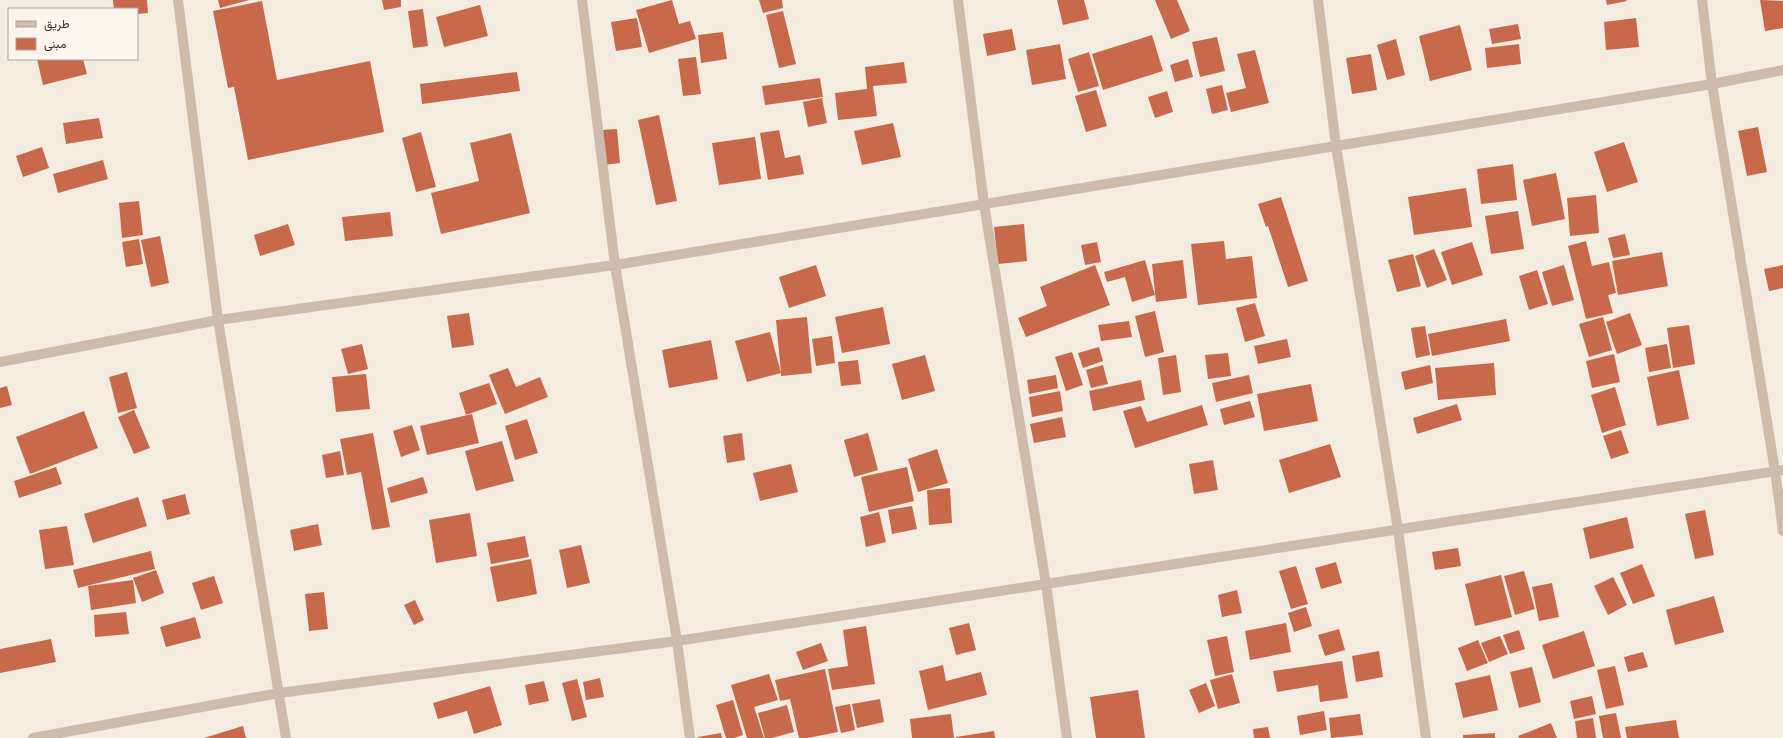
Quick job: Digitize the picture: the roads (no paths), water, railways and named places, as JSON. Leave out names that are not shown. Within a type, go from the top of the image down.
[{"type":"street","points":[[178,0],[218,320],[280,693],[286,738]]},
{"type":"street","points":[[582,0],[615,265],[677,641],[690,738]]},
{"type":"street","points":[[958,0],[984,204],[1046,584],[1067,738]]},
{"type":"street","points":[[1318,0],[1336,146],[1398,530],[1426,738]]},
{"type":"street","points":[[1702,0],[1712,84],[1779,471],[1783,531]]},
{"type":"street","points":[[0,362],[218,320],[615,265],[1712,84],[1783,70]]},
{"type":"street","points":[[33,738],[280,693],[677,641],[1779,471]]}]
